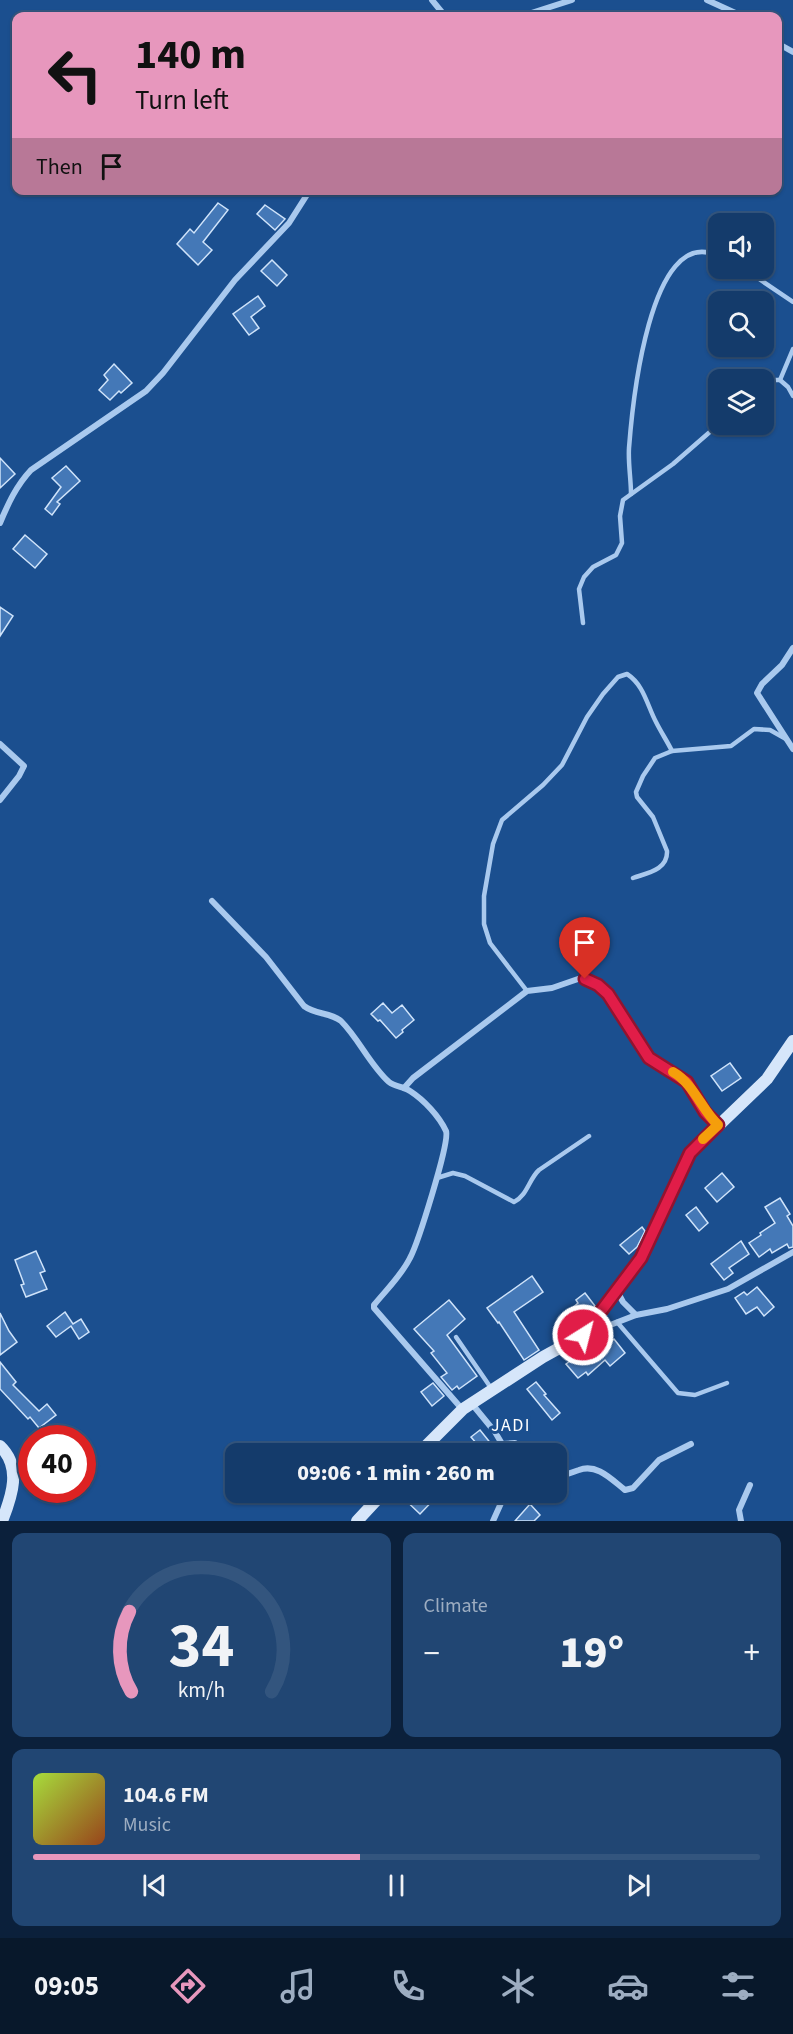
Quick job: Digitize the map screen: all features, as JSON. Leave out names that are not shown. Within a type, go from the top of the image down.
[{"type":"street","points":[[432,0],[442,12]]},
{"type":"street","points":[[534,12],[572,0]]},
{"type":"street","points":[[707,0],[733,12]]},
{"type":"street","points":[[0,523],[21,480],[32,470],[146,392],[234,280],[289,224],[307,195]]},
{"type":"street","points":[[793,648],[786,660],[762,684],[757,693],[774,716],[793,749]]},
{"type":"street","points":[[0,744],[24,766],[0,800]]},
{"type":"street","points":[[212,901],[266,957],[304,1006],[311,1011],[337,1017],[385,1077],[395,1086],[404,1088],[432,1111],[447,1136],[437,1178],[411,1257],[374,1308],[501,1443]]},
{"type":"street","points":[[404,1088],[412,1078],[527,991],[552,988],[578,979],[585,979],[598,985],[608,994],[649,1058],[687,1082],[705,1112],[718,1125]]},
{"type":"street","points":[[583,1335],[634,1269],[651,1240],[690,1153],[767,1079],[793,1041]]},
{"type":"street","points":[[429,1443],[467,1407],[543,1357],[583,1335],[636,1315],[700,1299],[728,1289],[793,1252]]},
{"type":"street","points":[[617,1292],[636,1315]]},
{"type":"street","points":[[567,1475],[587,1467],[598,1470],[625,1490],[633,1488],[659,1460],[691,1444]]},
{"type":"street","points":[[0,1446],[13,1466],[14,1474],[8,1505],[2,1521]]},
{"type":"street","points":[[741,1521],[739,1510],[750,1485]]},
{"type":"street","points":[[357,1521],[374,1503]]},
{"type":"street","points":[[493,1521],[501,1503]]},
{"type":"lane","points":[[631,494],[629,450],[642,350],[660,291],[674,266],[693,254],[708,252]]},
{"type":"lane","points":[[759,279],[793,302]]},
{"type":"lane","points":[[780,380],[793,349]]},
{"type":"lane","points":[[774,380],[780,380],[793,396]]},
{"type":"lane","points":[[583,624],[579,589],[584,577],[593,567],[616,555],[622,543],[620,516],[623,500],[673,464],[708,433]]},
{"type":"lane","points":[[527,991],[490,943],[484,924],[484,896],[493,844],[502,820],[543,785],[562,765],[587,717],[618,677],[627,674],[635,679],[672,751]]},
{"type":"lane","points":[[633,878],[655,871],[664,864],[667,856],[658,829],[636,792],[655,758],[672,751],[731,746],[754,729],[770,730],[786,739]]},
{"type":"lane","points":[[437,1178],[453,1173],[465,1176],[514,1202],[522,1197],[532,1176],[590,1136]]},
{"type":"lane","points":[[617,1322],[678,1393],[695,1395],[727,1383]]},
{"type":"lane","points":[[456,1337],[492,1390]]},
{"type":"building","points":[[218,203],[228,210],[203,242],[212,250],[198,265],[177,244],[190,229],[194,233]]},
{"type":"building","points":[[265,205],[285,219],[275,230],[257,214]]},
{"type":"building","points":[[272,260],[287,275],[277,286],[261,271]]},
{"type":"building","points":[[258,296],[265,306],[251,317],[259,328],[249,335],[233,314]]},
{"type":"building","points":[[114,364],[132,383],[110,400],[99,390],[108,380],[104,375]]},
{"type":"building","points":[[0,458],[15,474],[0,488]]},
{"type":"building","points":[[66,466],[80,481],[57,502],[60,504],[52,515],[45,509],[61,487],[52,478]]},
{"type":"building","points":[[25,535],[47,554],[35,568],[13,549]]},
{"type":"building","points":[[0,607],[13,616],[0,636]]},
{"type":"building","points":[[383,1003],[392,1013],[402,1005],[414,1020],[396,1038],[380,1020],[378,1021],[371,1014]]},
{"type":"building","points":[[730,1063],[741,1078],[722,1091],[711,1076]]},
{"type":"building","points":[[722,1173],[734,1187],[717,1202],[705,1188]]},
{"type":"building","points":[[780,1198],[790,1214],[787,1216],[793,1226],[793,1247],[789,1248],[787,1244],[772,1253],[770,1249],[759,1257],[749,1243],[775,1223],[765,1207]]},
{"type":"building","points":[[696,1207],[708,1223],[699,1231],[686,1215]]},
{"type":"building","points":[[642,1227],[645,1231],[637,1247],[629,1254],[620,1245]]},
{"type":"building","points":[[741,1241],[749,1254],[729,1268],[733,1273],[724,1280],[711,1264]]},
{"type":"building","points":[[36,1251],[45,1271],[40,1273],[47,1289],[26,1297],[15,1260]]},
{"type":"building","points":[[532,1276],[543,1292],[514,1312],[539,1350],[524,1360],[487,1308]]},
{"type":"building","points":[[757,1287],[774,1307],[764,1316],[757,1307],[746,1314],[735,1298],[744,1292],[747,1295]]},
{"type":"building","points":[[585,1293],[595,1306],[586,1318],[572,1330],[561,1318],[578,1303],[576,1300]]},
{"type":"building","points":[[449,1300],[465,1319],[447,1335],[477,1376],[459,1389],[457,1386],[452,1390],[441,1377],[447,1373],[431,1353],[434,1351],[414,1329]]},
{"type":"building","points":[[65,1312],[73,1324],[81,1319],[89,1332],[79,1339],[71,1326],[56,1337],[47,1326]]},
{"type":"building","points":[[0,1313],[17,1342],[0,1355]]},
{"type":"building","points":[[614,1339],[625,1353],[610,1366],[605,1360],[588,1375],[586,1372],[578,1378],[566,1364],[574,1358],[572,1355],[584,1345],[594,1356]]},
{"type":"building","points":[[0,1362],[16,1382],[13,1385],[39,1411],[47,1404],[56,1415],[43,1425],[37,1425],[0,1389]]},
{"type":"building","points":[[536,1382],[560,1413],[552,1420],[527,1389]]},
{"type":"building","points":[[433,1383],[444,1396],[432,1406],[421,1392]]},
{"type":"building","points":[[480,1430],[490,1443],[476,1443],[471,1437]]},
{"type":"building","points":[[408,1503],[430,1503],[420,1514]]},
{"type":"building","points":[[530,1504],[540,1515],[534,1521],[515,1521]]},
{"type":"slow traffic","points":[[673,1072],[687,1082],[705,1112],[718,1125],[703,1139]]},
{"type":"district","name":"JADI","points":[[511,1425]]},
{"type":"route","points":[[583,1335],[641,1258],[690,1153],[718,1125],[705,1112],[687,1082],[649,1058],[608,994],[598,985],[585,979]]}]
